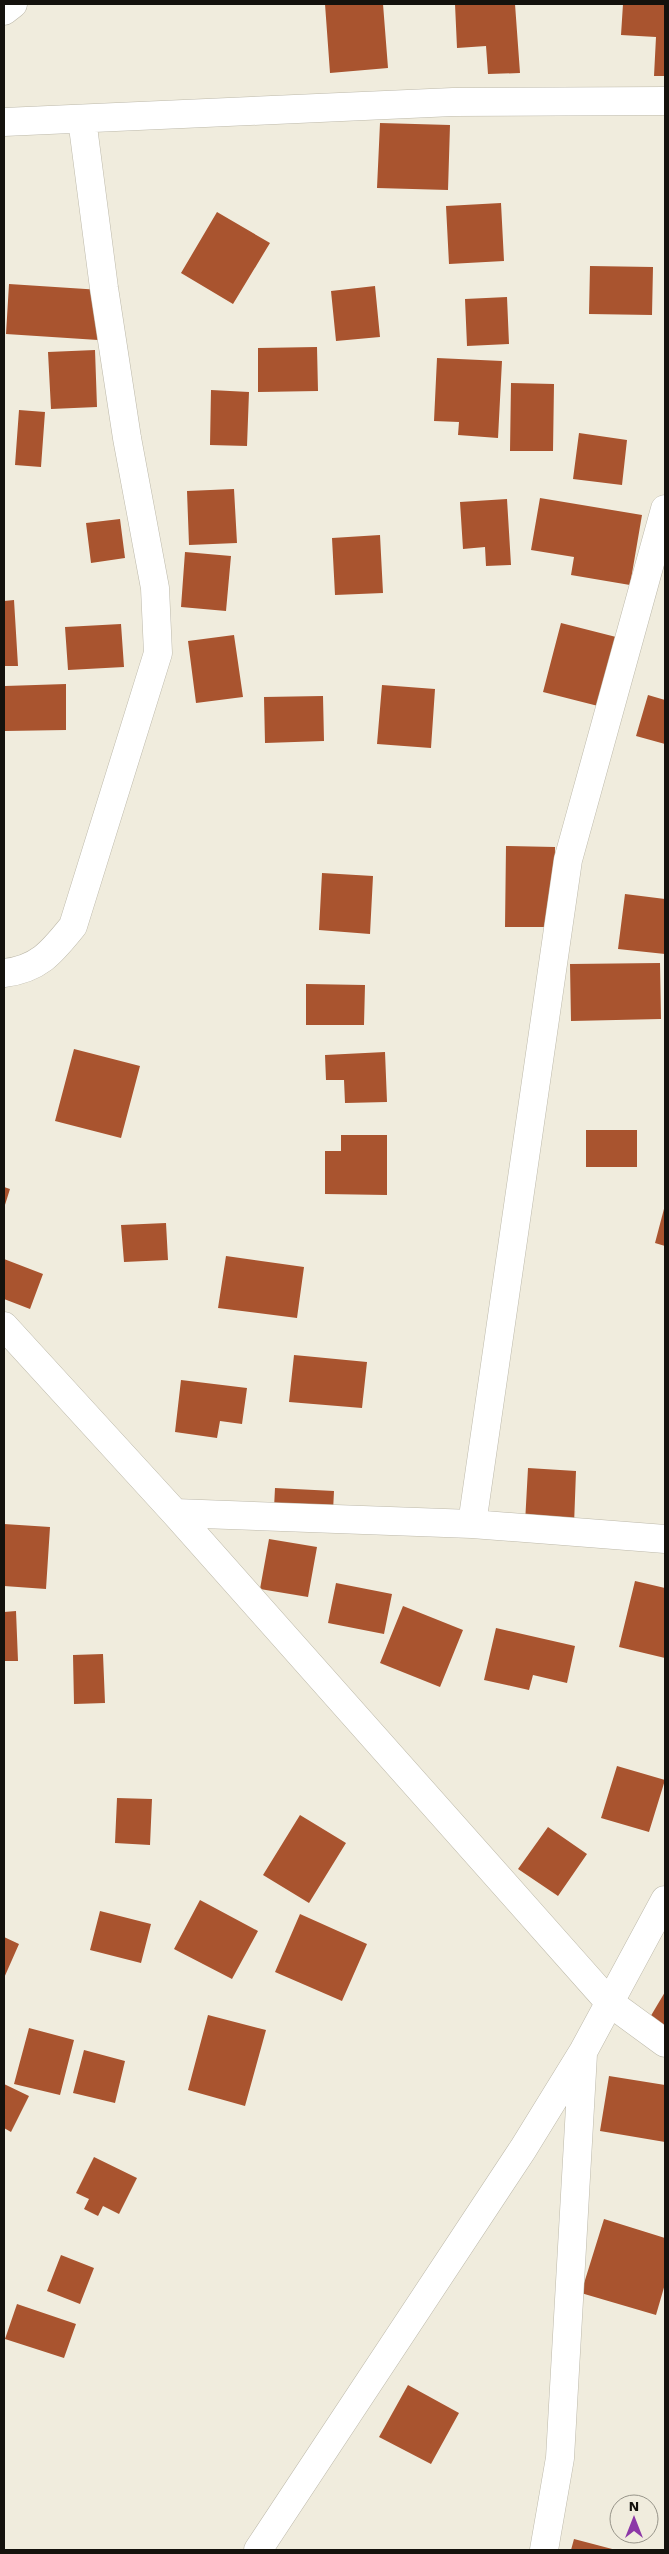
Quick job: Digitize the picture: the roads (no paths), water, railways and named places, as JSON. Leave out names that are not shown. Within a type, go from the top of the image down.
[{"type":"street","points":[[4,11],[13,4]]},
{"type":"street","points":[[4,122],[453,102],[665,101]]},
{"type":"street","points":[[4,974],[18,972],[47,957],[73,926],[158,653],[155,588],[127,438],[109,326],[82,119]]},
{"type":"street","points":[[472,1524],[568,860],[665,509]]},
{"type":"street","points":[[4,1326],[175,1513],[608,2002],[665,2043]]},
{"type":"street","points":[[175,1513],[472,1524],[665,1539]]},
{"type":"street","points":[[258,2550],[523,2149],[584,2050],[608,2002],[665,1900]]},
{"type":"street","points":[[544,2550],[560,2458],[584,2050]]}]
